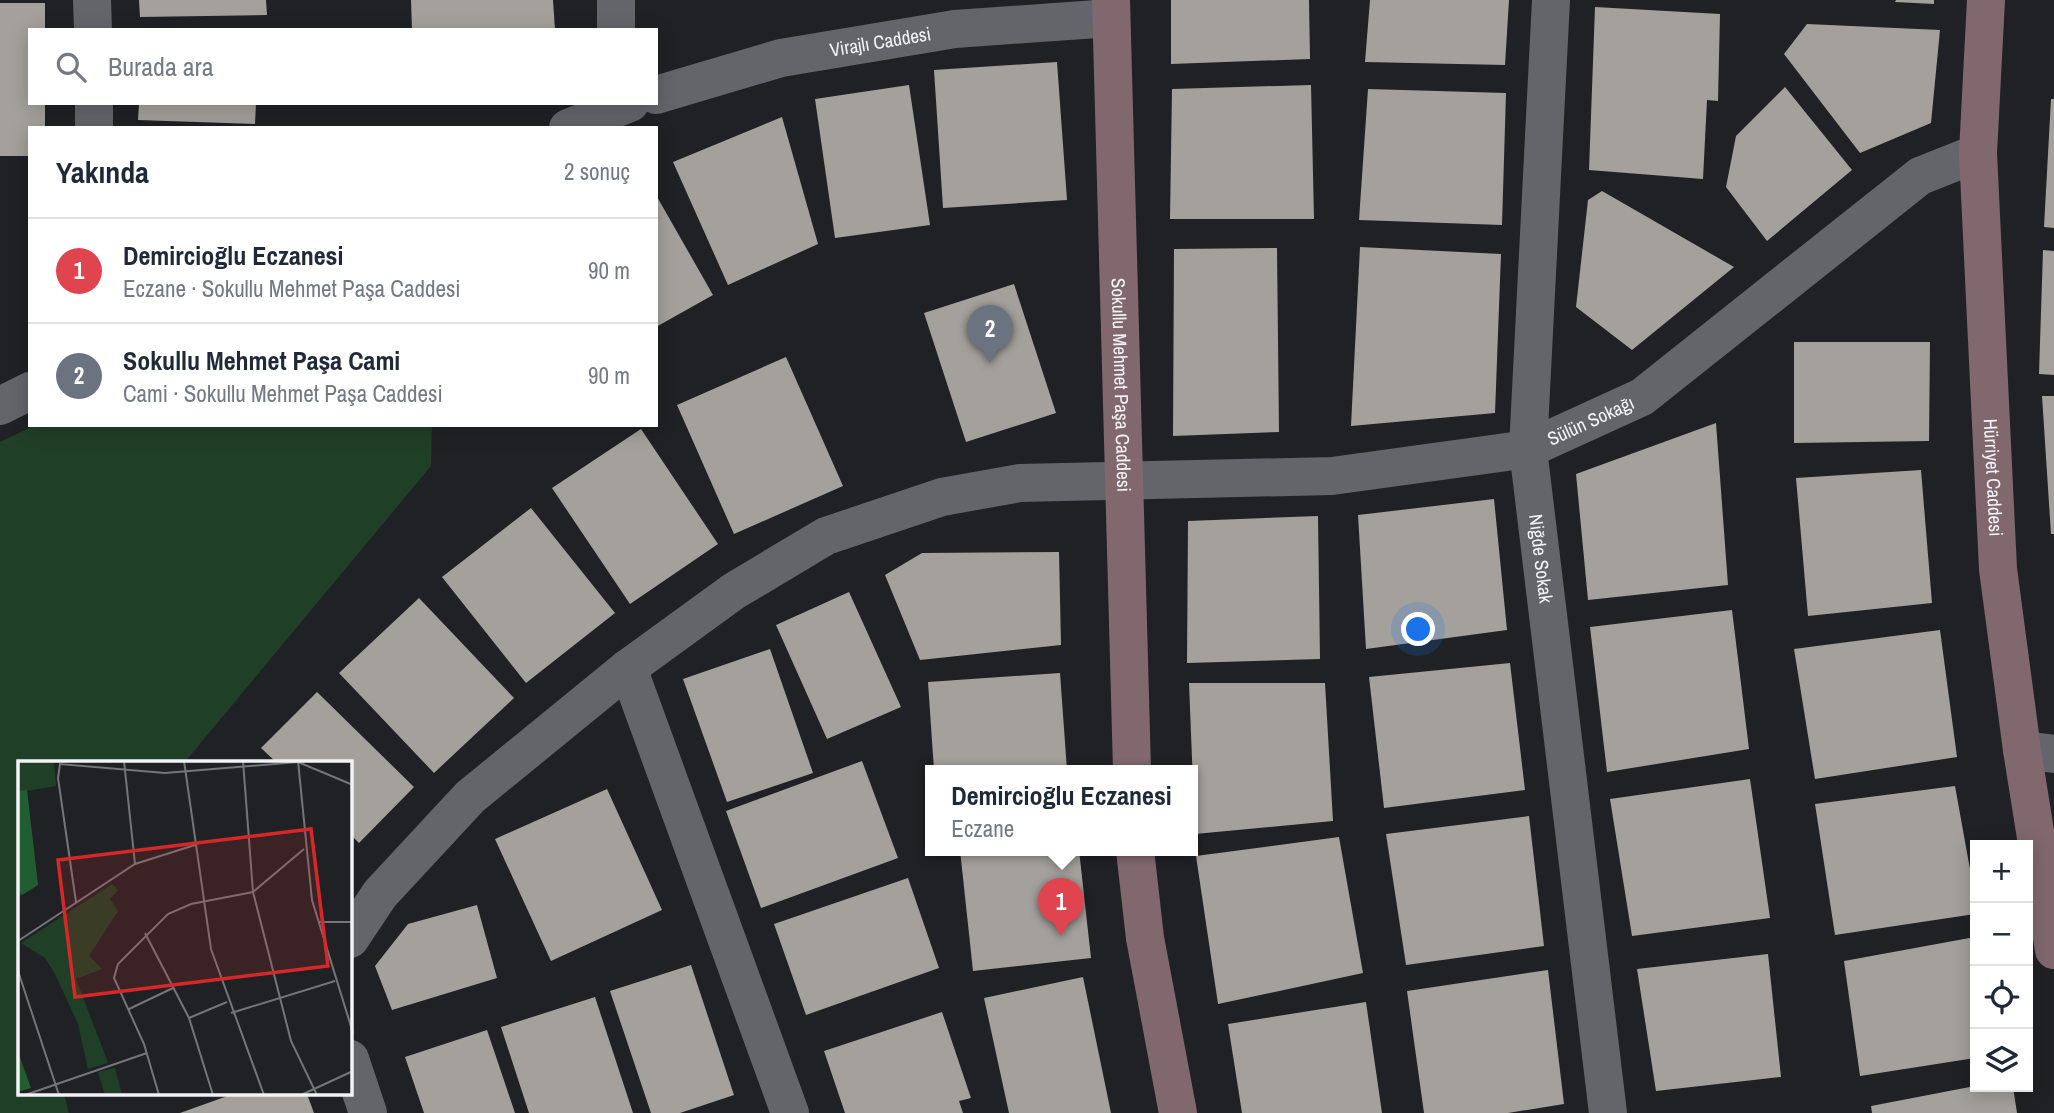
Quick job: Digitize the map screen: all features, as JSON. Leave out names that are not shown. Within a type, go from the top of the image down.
[{"type":"main road","name":"Hürriyet Caddesi","points":[[1986,0],[1978,153],[1998,569],[2038,752],[2054,950]]},
{"type":"main road","name":"Sokullu Mehmet Paşa Caddesi","points":[[1111,9],[1132,765]]},
{"type":"main road","points":[[1136,856],[1145,938],[1178,1113]]},
{"type":"street","points":[[92,0],[93,28]]},
{"type":"street","points":[[616,28],[617,0]]},
{"type":"street","name":"Niğde Sokak","points":[[1551,0],[1528,449],[1608,1113]]},
{"type":"street","name":"Virajlı Caddesi","points":[[658,94],[794,56],[955,29],[1111,9]]},
{"type":"street","points":[[94,105],[94,126]]},
{"type":"street","points":[[573,126],[620,105]]},
{"type":"street","name":"Sülün Sokağı","points":[[352,936],[380,894],[470,797],[628,668],[734,591],[826,537],[942,497],[1020,482],[1332,476],[1528,449],[1642,397],[1920,176],[1978,153]]},
{"type":"street","points":[[0,406],[28,392]]},
{"type":"street","points":[[628,668],[790,1113]]},
{"type":"street","points":[[352,1065],[369,1113]]},
{"type":"green space","points":[[31,427],[432,427],[431,466],[186,761],[18,761],[18,1096],[65,1096],[69,1113],[0,1113],[0,442]]},
{"type":"building","points":[[139,0],[266,0],[267,15],[140,17]]},
{"type":"building","points":[[411,0],[553,0],[555,28],[412,28]]},
{"type":"building","points":[[1171,0],[1309,0],[1310,59],[1171,64]]},
{"type":"building","points":[[1370,0],[1509,0],[1505,65],[1365,62]]},
{"type":"building","points":[[1934,0],[1934,4],[1895,2]]},
{"type":"building","points":[[0,3],[45,3],[45,28],[28,28],[28,105],[45,105],[45,126],[28,126],[28,156],[0,156]]},
{"type":"building","points":[[1595,7],[1720,14],[1718,101],[1707,100],[1703,179],[1589,170]]},
{"type":"building","points":[[1807,24],[1940,30],[1931,123],[1860,153],[1784,54]]},
{"type":"building","points":[[1057,62],[1067,200],[943,208],[934,70]]},
{"type":"building","points":[[909,85],[930,225],[835,238],[815,99]]},
{"type":"building","points":[[1311,85],[1314,219],[1170,219],[1172,89]]},
{"type":"building","points":[[1785,87],[1852,170],[1767,241],[1726,187],[1736,136]]},
{"type":"building","points":[[1368,89],[1506,93],[1502,225],[1359,220]]},
{"type":"building","points":[[2051,99],[2054,99],[2054,228],[2044,227]]},
{"type":"building","points":[[139,105],[256,105],[255,124],[138,120]]},
{"type":"building","points":[[782,117],[818,244],[728,285],[673,162]]},
{"type":"building","points":[[1602,191],[1734,267],[1632,350],[1576,307],[1588,200]]},
{"type":"building","points":[[658,199],[713,295],[658,326]]},
{"type":"building","points":[[1360,247],[1501,254],[1495,413],[1351,426]]},
{"type":"building","points":[[1277,248],[1279,432],[1173,436],[1174,249]]},
{"type":"building","points":[[2043,250],[2054,251],[2054,375],[2039,374]]},
{"type":"building","points":[[1014,284],[1056,413],[966,442],[924,313]]},
{"type":"building","points":[[1794,342],[1930,342],[1929,441],[1794,443]]},
{"type":"building","points":[[786,357],[843,486],[734,534],[677,405]]},
{"type":"building","points":[[2042,396],[2054,396],[2054,534],[2051,534]]},
{"type":"building","points":[[1716,423],[1728,585],[1588,600],[1576,474]]},
{"type":"building","points":[[641,429],[718,544],[630,604],[552,488]]},
{"type":"building","points":[[1921,470],[1932,603],[1808,616],[1796,478]]},
{"type":"building","points":[[1494,499],[1507,630],[1366,649],[1358,515]]},
{"type":"building","points":[[531,508],[615,613],[526,683],[442,577]]},
{"type":"building","points":[[1318,516],[1320,659],[1187,663],[1188,521]]},
{"type":"building","points":[[1059,552],[1061,645],[920,660],[885,575],[922,553]]},
{"type":"building","points":[[849,592],[901,707],[827,739],[776,625]]},
{"type":"building","points":[[419,598],[514,698],[434,773],[339,673]]},
{"type":"building","points":[[1732,610],[1749,749],[1607,772],[1590,627]]},
{"type":"building","points":[[1940,630],[1957,757],[1815,779],[1794,649]]},
{"type":"building","points":[[770,649],[813,773],[727,802],[683,679]]},
{"type":"building","points":[[1510,663],[1525,790],[1384,808],[1369,677]]},
{"type":"building","points":[[1060,673],[1067,765],[934,765],[928,682]]},
{"type":"building","points":[[1189,683],[1325,683],[1333,821],[1198,834],[1198,765],[1192,765]]},
{"type":"building","points":[[317,692],[414,787],[359,843],[352,836],[352,761],[275,761],[261,748]]},
{"type":"building","points":[[862,761],[898,858],[761,908],[726,811]]},
{"type":"building","points":[[1750,779],[1770,918],[1632,936],[1610,799]]},
{"type":"building","points":[[1955,786],[1970,869],[1970,915],[1835,935],[1815,804]]},
{"type":"building","points":[[607,789],[662,910],[551,961],[495,839]]},
{"type":"building","points":[[1529,816],[1544,946],[1406,965],[1386,834]]},
{"type":"building","points":[[1339,837],[1363,973],[1218,1004],[1198,856]]},
{"type":"building","points":[[961,856],[1080,856],[1091,958],[973,971]]},
{"type":"building","points":[[908,878],[939,968],[806,1015],[774,924]]},
{"type":"building","points":[[477,905],[497,978],[392,1010],[375,966],[408,924]]},
{"type":"building","points":[[1970,938],[1970,1059],[1860,1076],[1844,961]]},
{"type":"building","points":[[1768,954],[1781,1077],[1656,1091],[1637,969]]},
{"type":"building","points":[[691,965],[734,1095],[680,1113],[651,1113],[610,991]]},
{"type":"building","points":[[1548,970],[1564,1104],[1508,1113],[1424,1113],[1407,991]]},
{"type":"building","points":[[1083,977],[1111,1113],[1009,1113],[984,998]]},
{"type":"building","points":[[595,997],[633,1113],[529,1113],[501,1027]]},
{"type":"building","points":[[1366,1002],[1382,1113],[1242,1113],[1228,1024]]},
{"type":"building","points":[[942,1012],[971,1098],[959,1101],[963,1113],[845,1113],[824,1051]]},
{"type":"building","points":[[487,1030],[515,1113],[424,1113],[405,1057]]},
{"type":"building","points":[[1970,1087],[1970,1092],[2014,1092],[2017,1113],[1872,1113],[1871,1106]]},
{"type":"building","points":[[227,1096],[308,1096],[314,1113],[180,1113]]},
{"type":"place","name":"Sokullu Mehmet Paşa Cami","points":[[990,363]]},
{"type":"place","name":"Demircioğlu Eczanesi","points":[[1061,936]]}]
